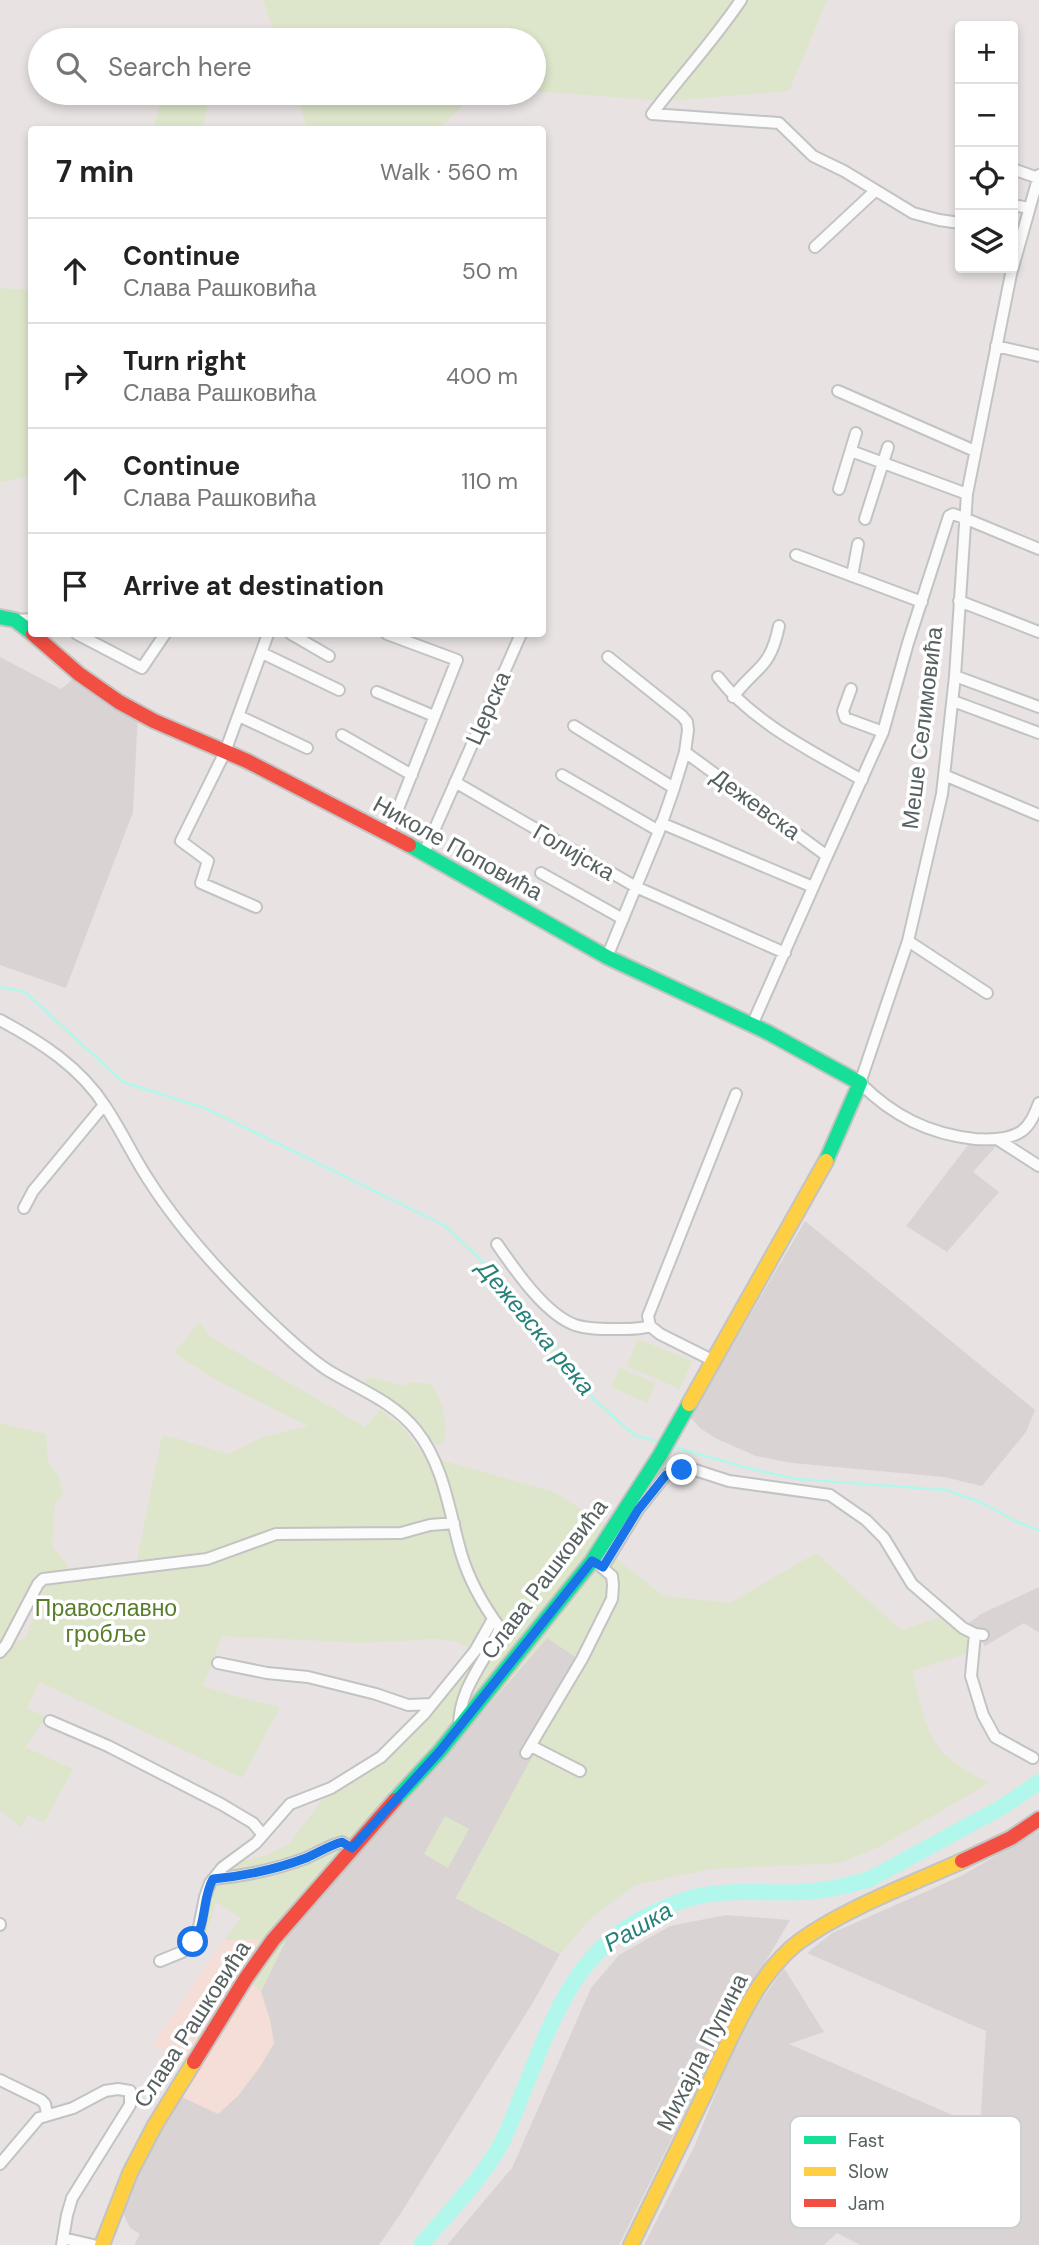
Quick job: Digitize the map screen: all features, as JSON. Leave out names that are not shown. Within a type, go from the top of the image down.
[{"type":"main road","name":"Николе Поповића","points":[[7,618],[28,631]]},
{"type":"main road","name":"Николе Поповића","points":[[37,637],[79,674],[118,702],[154,721],[247,761],[424,853],[607,957],[752,1025],[860,1083]]},
{"type":"main road","name":"Меше Селимовића","points":[[680,1421],[803,1205],[831,1152],[860,1083]]},
{"type":"main road","name":"Слава Рашковића","points":[[102,2245],[130,2173],[176,2089],[273,1940],[352,1848],[413,1784],[598,1564],[680,1421]]},
{"type":"main road","name":"Михајла Пупина","points":[[631,2245],[733,2034],[759,1987],[786,1954],[828,1923],[1011,1838],[1039,1819]]},
{"type":"street","points":[[741,0],[716,37],[684,72],[652,114],[779,123],[813,156],[844,171],[913,213],[955,222]]},
{"type":"street","points":[[1018,170],[1038,176]]},
{"type":"street","name":"Меше Селимовића","points":[[860,1083],[908,941],[939,808],[953,701],[967,494],[996,346],[1038,176]]},
{"type":"street","points":[[815,247],[875,191]]},
{"type":"street","points":[[1018,206],[1029,208]]},
{"type":"street","points":[[996,346],[1039,356]]},
{"type":"street","points":[[838,391],[975,452]]},
{"type":"street","points":[[839,489],[856,433]]},
{"type":"street","points":[[865,519],[888,447]]},
{"type":"street","points":[[851,451],[967,494]]},
{"type":"street","name":"Дежевска","points":[[752,1025],[883,732],[948,516],[953,514],[964,518]]},
{"type":"street","points":[[964,518],[1039,549]]},
{"type":"street","points":[[852,576],[858,544]]},
{"type":"street","points":[[796,555],[922,602]]},
{"type":"street","points":[[960,601],[1039,632]]},
{"type":"street","points":[[7,618],[28,619]]},
{"type":"street","points":[[733,697],[768,660],[775,646],[779,626]]},
{"type":"street","points":[[83,637],[142,668],[163,637]]},
{"type":"street","points":[[256,907],[201,883],[208,861],[181,841],[225,752],[267,637]]},
{"type":"street","points":[[296,637],[329,656]]},
{"type":"street","points":[[388,834],[457,660],[395,637]]},
{"type":"street","name":"Церска","points":[[424,853],[520,637]]},
{"type":"street","points":[[262,653],[339,691]]},
{"type":"street","name":"Голијска","points":[[607,957],[674,788],[685,752],[688,730],[687,722],[608,657]]},
{"type":"street","points":[[955,676],[1039,707]]},
{"type":"street","points":[[718,677],[733,697],[798,743],[862,780]]},
{"type":"street","points":[[851,689],[843,711],[845,718],[883,732]]},
{"type":"street","points":[[377,692],[434,716]]},
{"type":"street","points":[[953,701],[1039,733]]},
{"type":"street","points":[[239,716],[307,748]]},
{"type":"street","points":[[574,726],[674,788]]},
{"type":"street","points":[[342,735],[412,775]]},
{"type":"street","name":"Дежевска","points":[[685,752],[827,856]]},
{"type":"street","points":[[562,775],[660,827]]},
{"type":"street","points":[[944,775],[1039,816]]},
{"type":"street","name":"Голијска","points":[[455,782],[636,887]]},
{"type":"street","name":"Дежевска","points":[[660,827],[813,887]]},
{"type":"street","name":"Голијска","points":[[541,873],[623,919]]},
{"type":"street","points":[[636,887],[785,953]]},
{"type":"street","points":[[908,941],[987,993]]},
{"type":"street","name":"Слава Рашковића","points":[[0,1020],[39,1041],[67,1063],[104,1105],[148,1179],[225,1277],[277,1328],[326,1369],[392,1407],[416,1430],[437,1462],[474,1586],[499,1628],[491,1648],[462,1698],[459,1727]]},
{"type":"street","points":[[860,1083],[895,1111],[936,1133],[958,1137],[997,1139],[1023,1130],[1031,1122],[1039,1103]]},
{"type":"street","points":[[714,1361],[660,1334],[650,1326],[648,1316],[736,1094]]},
{"type":"street","points":[[24,1208],[33,1191],[104,1105]]},
{"type":"street","points":[[997,1139],[1039,1166]]},
{"type":"street","points":[[497,1244],[546,1306],[574,1325],[588,1328],[640,1329],[650,1326]]},
{"type":"street","name":"Слава Рашковића","points":[[580,1771],[528,1750],[582,1659],[612,1599],[613,1581],[610,1573],[598,1564],[666,1475],[676,1471],[695,1470],[729,1480],[837,1498],[866,1520],[884,1538],[912,1584],[963,1628],[979,1634],[971,1676],[983,1715],[995,1737],[1033,1758]]},
{"type":"street","points":[[0,1652],[43,1579],[207,1559],[276,1534],[401,1533],[430,1525],[454,1523]]},
{"type":"street","name":"Слава Рашковића","points":[[160,1961],[182,1952],[197,1937],[202,1923],[205,1897],[213,1879],[224,1866],[249,1849],[290,1804],[331,1788],[376,1762],[418,1722],[475,1651],[493,1619]]},
{"type":"street","points":[[218,1663],[267,1673],[308,1677],[408,1705],[431,1704]]},
{"type":"street","points":[[50,1721],[108,1746],[220,1804],[253,1823],[263,1835]]},
{"type":"street","points":[[213,1879],[290,1863],[338,1842],[352,1848]]},
{"type":"street","points":[[0,2080],[41,2100],[52,2113],[39,2119],[0,2164]]},
{"type":"street","name":"Слава Рашковића","points":[[52,2113],[73,2108],[105,2091],[123,2089],[131,2094],[130,2105],[72,2198],[62,2242],[93,2245]]},
{"type":"shaded area","points":[[0,657],[61,689],[79,674],[138,713],[133,812],[66,988],[0,965]]},
{"type":"shaded area","points":[[968,1145],[997,1145],[973,1172],[999,1192],[947,1252],[906,1226]]},
{"type":"shaded area","points":[[805,1221],[1035,1410],[1026,1432],[982,1486],[944,1477],[792,1463],[756,1456],[715,1438],[690,1417]]},
{"type":"shaded area","points":[[1039,1587],[1039,1633],[1024,1623],[985,1646],[969,1623],[981,1614]]},
{"type":"shaded area","points":[[547,1638],[577,1657],[525,1750],[534,1755],[456,1898],[560,1954],[532,2004],[401,2213],[379,2245],[134,2245],[140,2234],[130,2228],[123,2213],[131,2188],[182,2097],[218,2114],[238,2096],[274,2043],[261,1991],[288,1936]]},
{"type":"shaded area","points":[[1039,1831],[1039,2245],[860,2245],[837,2233],[824,2245],[644,2245],[694,2147],[742,2028],[784,1968],[824,2032],[789,2044],[955,2116],[790,2116],[790,2228],[1021,2228],[1021,2116],[981,2116],[986,2031],[807,1953],[832,1933],[961,1876]]},
{"type":"shaded area","points":[[726,1915],[790,1920],[725,2031],[619,2245],[447,2245],[512,2168],[591,1988],[619,1955],[670,1926]]},
{"type":"shaded area","points":[[262,1938],[185,2060],[152,2044],[224,1940]]},
{"type":"shaded area","points":[[250,1983],[261,1991],[274,2043],[238,2096],[217,2114],[182,2097]]},
{"type":"green space","points":[[263,0],[827,0],[789,91],[665,101],[546,92],[546,28],[273,28]]},
{"type":"green space","points":[[160,105],[208,105],[203,126],[154,126]]},
{"type":"green space","points":[[300,105],[463,105],[441,126],[306,126]]},
{"type":"green space","points":[[0,288],[28,290],[28,477],[0,482]]},
{"type":"green space","name":"Православно гробље","points":[[199,1322],[209,1336],[365,1427],[380,1410],[402,1426],[421,1452],[553,1492],[609,1526],[671,1456],[666,1475],[611,1554],[663,1596],[730,1603],[816,1553],[901,1630],[941,1617],[970,1640],[968,1653],[912,1671],[923,1712],[934,1741],[940,1749],[950,1759],[989,1783],[879,1847],[839,1863],[711,1869],[635,1885],[591,1918],[560,1954],[456,1898],[533,1755],[524,1750],[577,1658],[547,1638],[288,1936],[261,1991],[250,1983],[182,2097],[166,2091],[261,1939],[224,1940],[241,1918],[216,1902],[205,1936],[180,1961],[175,1952],[192,1937],[200,1899],[212,1871],[225,1858],[232,1863],[265,1856],[288,1845],[326,1795],[370,1765],[475,1651],[455,1641],[434,1639],[363,1643],[222,1636],[203,1686],[280,1707],[242,1778],[40,1682],[27,1708],[46,1717],[25,1747],[73,1769],[44,1823],[28,1815],[20,1827],[0,1810],[0,1652],[6,1645],[25,1639],[45,1586],[140,1571],[213,1565],[216,1551],[137,1560],[162,1436],[228,1454],[264,1437],[308,1426],[214,1379],[174,1353]]},
{"type":"green space","points":[[638,1339],[692,1361],[680,1389],[627,1366]]},
{"type":"green space","points":[[620,1368],[655,1383],[647,1403],[611,1387]]},
{"type":"green space","points":[[370,1377],[405,1386],[409,1382],[431,1384],[444,1412],[444,1444],[435,1444],[397,1401],[361,1385]]},
{"type":"green space","points":[[0,1423],[46,1434],[48,1462],[58,1475],[63,1494],[55,1504],[52,1546],[67,1564],[69,1571],[47,1572],[36,1577],[0,1647]]},
{"type":"green space","points":[[445,1816],[469,1829],[448,1868],[424,1854]]},
{"type":"waterway","name":"Дежевска река","points":[[0,987],[25,992],[123,1082],[207,1109],[444,1225],[506,1284],[594,1399],[634,1435],[661,1442]]},
{"type":"waterway","name":"Дежевска река","points":[[670,1446],[797,1479],[946,1490],[980,1502],[1015,1521],[1039,1530]]},
{"type":"waterway","name":"Рашка","points":[[421,2245],[492,2159],[507,2132],[564,1998],[580,1973],[620,1932],[648,1915],[696,1897],[726,1893],[811,1891],[870,1879],[1002,1807],[1039,1782]]},
{"type":"traffic: fast","points":[[0,617],[15,620],[28,630]]},
{"type":"traffic: fast","points":[[409,845],[607,957],[765,1031],[860,1083],[826,1161]]},
{"type":"traffic: fast","points":[[395,1800],[440,1751],[592,1561],[660,1455],[689,1404]]},
{"type":"traffic: slow","points":[[689,1404],[826,1161]]},
{"type":"traffic: slow","points":[[631,2245],[743,2013],[755,1992],[784,1955],[800,1941],[837,1918],[962,1861]]},
{"type":"traffic: slow","points":[[102,2245],[130,2173],[155,2125],[194,2062]]},
{"type":"traffic: jam","points":[[36,637],[79,674],[119,702],[154,721],[247,761],[409,845]]},
{"type":"traffic: jam","points":[[194,2062],[273,1940],[395,1800]]},
{"type":"traffic: jam","points":[[962,1861],[1011,1838],[1039,1819]]},
{"type":"route","points":[[193,1942],[202,1923],[205,1897],[213,1879],[290,1863],[338,1842],[352,1848],[413,1784],[592,1561],[603,1567],[638,1510],[666,1475],[682,1470]]}]
